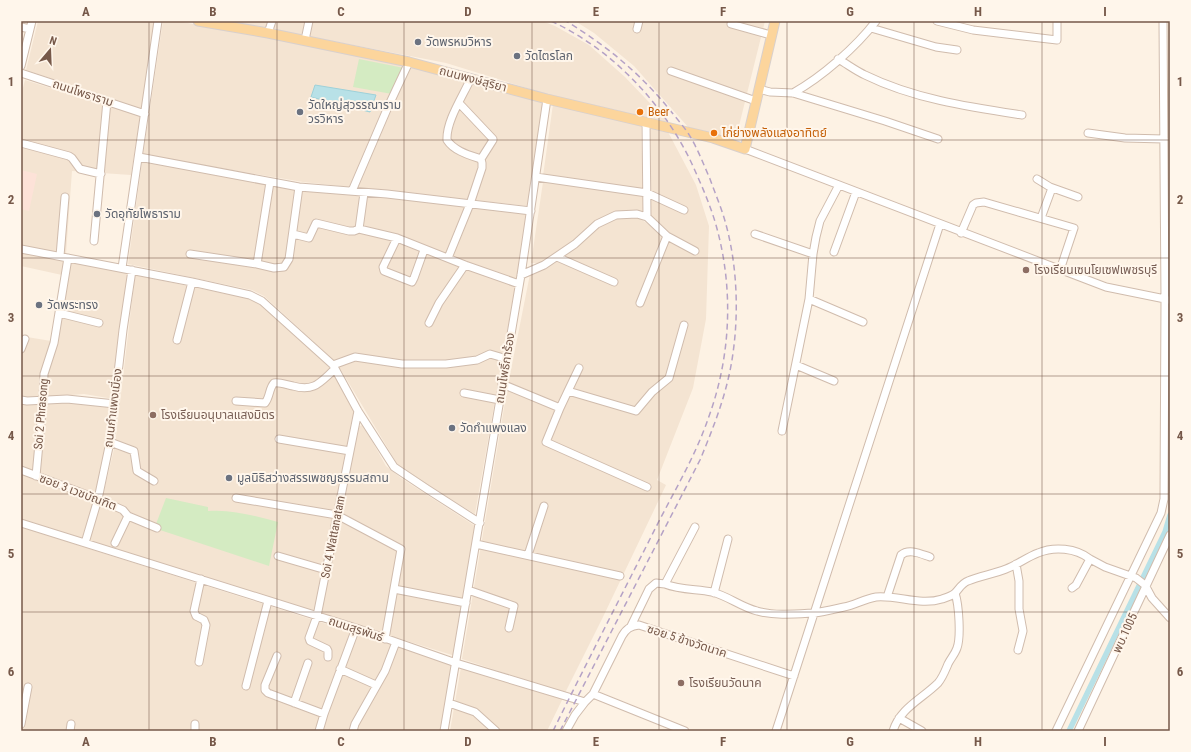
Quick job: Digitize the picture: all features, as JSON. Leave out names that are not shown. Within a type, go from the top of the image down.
[{"type":"main road","name":"ถนนพงษ์สุริยา","points":[[198,21],[268,32],[409,62],[547,100],[713,138],[745,149]]},
{"type":"main road","points":[[745,149],[775,21]]},
{"type":"street","points":[[21,66],[32,21]]},
{"type":"street","points":[[122,268],[158,21]]},
{"type":"street","points":[[268,32],[272,21]]},
{"type":"street","points":[[305,40],[309,21]]},
{"type":"street","points":[[637,29],[639,21]]},
{"type":"street","points":[[794,93],[811,82],[838,59],[871,28],[876,21]]},
{"type":"street","points":[[937,21],[973,30],[1057,40],[1057,21]]},
{"type":"street","points":[[1056,731],[1133,577],[1161,513],[1164,499],[1167,300],[1163,21]]},
{"type":"street","points":[[731,24],[772,36]]},
{"type":"street","points":[[21,27],[30,29]]},
{"type":"street","points":[[871,28],[936,47],[956,50]]},
{"type":"street","points":[[838,59],[865,75],[916,94],[964,106],[1022,115]]},
{"type":"street","points":[[352,191],[409,62]]},
{"type":"street","points":[[671,71],[756,101]]},
{"type":"street","name":"ถนนโพธาราม","points":[[21,73],[145,114]]},
{"type":"street","points":[[471,78],[452,120],[447,140],[459,150],[481,159]]},
{"type":"street","points":[[759,89],[770,92],[794,93],[938,139]]},
{"type":"street","name":"ถนนโพธิ์การ้อง","points":[[444,731],[521,275],[547,100]]},
{"type":"street","points":[[94,241],[107,101]]},
{"type":"street","points":[[448,258],[480,175],[482,163],[481,159],[493,138],[459,103]]},
{"type":"street","points":[[646,123],[647,217]]},
{"type":"street","points":[[1088,134],[1125,138],[1164,139]]},
{"type":"street","points":[[21,143],[69,156],[80,169],[101,174]]},
{"type":"street","points":[[745,149],[961,233],[1106,287],[1167,300]]},
{"type":"street","points":[[139,157],[299,187],[387,194],[531,211]]},
{"type":"street","points":[[536,177],[647,193],[684,210]]},
{"type":"street","points":[[1037,180],[1052,188],[1078,197]]},
{"type":"street","points":[[257,264],[270,182]]},
{"type":"street","points":[[782,431],[809,299],[812,254],[820,221],[839,185]]},
{"type":"street","points":[[190,254],[274,268],[284,267],[289,259],[299,187]]},
{"type":"street","points":[[1041,218],[1052,188]]},
{"type":"street","points":[[834,252],[856,192]]},
{"type":"street","points":[[359,229],[364,193]]},
{"type":"street","points":[[60,256],[65,197]]},
{"type":"street","points":[[961,233],[973,205],[984,202],[1074,228],[1060,270]]},
{"type":"street","points":[[521,275],[544,265],[575,244],[597,224],[616,214],[637,214],[647,217],[667,236],[695,251]]},
{"type":"street","points":[[293,234],[309,238],[316,223],[349,231],[359,229],[397,238],[424,250],[519,284]]},
{"type":"street","points":[[776,731],[940,224]]},
{"type":"street","points":[[755,234],[812,254]]},
{"type":"street","points":[[640,303],[667,236]]},
{"type":"street","points":[[397,238],[384,267],[384,271],[412,282],[424,250]]},
{"type":"street","points":[[21,248],[192,282],[250,295],[262,301],[334,367],[358,411],[394,467],[427,490],[480,523]]},
{"type":"street","points":[[557,256],[614,282]]},
{"type":"street","name":"Soi 2 Phrasong","points":[[36,476],[44,374],[54,343],[68,258]]},
{"type":"street","points":[[429,323],[439,303],[465,265]]},
{"type":"street","name":"ถนนกำแพงเมี่อง","points":[[85,543],[98,499],[110,442],[123,330],[132,270]]},
{"type":"street","points":[[177,340],[192,282]]},
{"type":"street","points":[[809,299],[863,322]]},
{"type":"street","points":[[59,313],[99,323]]},
{"type":"street","points":[[568,392],[636,411],[652,392],[669,378],[684,325]]},
{"type":"street","points":[[21,349],[25,339]]},
{"type":"street","points":[[236,401],[265,403],[274,383],[298,388],[311,388],[322,380],[334,367],[355,357],[402,364],[446,364],[477,360],[490,354],[507,359]]},
{"type":"street","points":[[796,366],[834,381]]},
{"type":"street","points":[[579,368],[546,442],[647,487]]},
{"type":"street","points":[[502,384],[560,408]]},
{"type":"street","points":[[464,393],[500,400]]},
{"type":"street","points":[[21,400],[80,399],[115,404]]},
{"type":"street","name":"Soi 4 Wattanatam","points":[[328,657],[327,649],[308,640],[317,616],[358,411]]},
{"type":"street","points":[[279,439],[350,451]]},
{"type":"street","points":[[110,442],[134,451],[137,471],[154,481]]},
{"type":"street","name":"ซอย 3 เวชบัณฑิต","points":[[21,470],[123,510],[128,516],[115,543]]},
{"type":"street","points":[[236,498],[337,515],[401,549],[385,639]]},
{"type":"street","points":[[528,555],[544,506]]},
{"type":"street","points":[[128,516],[157,528]]},
{"type":"street","name":"ถนนสุรพันธ์","points":[[21,523],[356,628],[456,663],[585,702]]},
{"type":"street","points":[[665,584],[695,527]]},
{"type":"street","name":"พบ.1005","points":[[1078,731],[1146,586],[1168,546],[1170,535]]},
{"type":"street","points":[[714,593],[728,539]]},
{"type":"street","points":[[476,544],[620,576]]},
{"type":"street","points":[[631,626],[649,589],[656,583],[714,593],[758,611],[776,614],[814,613],[844,607],[876,597],[932,602],[955,594],[958,589],[969,580],[987,576],[1039,553],[1059,549],[1070,550],[1087,556],[1105,567],[1133,577],[1146,586],[1152,598],[1170,618]]},
{"type":"street","points":[[887,597],[900,555],[908,552],[930,557]]},
{"type":"street","points":[[278,556],[326,570]]},
{"type":"street","points":[[1072,588],[1076,585],[1090,559]]},
{"type":"street","points":[[1016,564],[1019,581],[1019,609],[1023,631],[1018,650]]},
{"type":"street","points":[[199,662],[206,625],[204,620],[196,616],[194,610],[201,579]]},
{"type":"street","points":[[394,589],[466,603]]},
{"type":"street","points":[[468,590],[514,606],[509,628]]},
{"type":"street","points":[[893,731],[899,718],[910,705],[938,683],[943,677],[950,659],[955,652],[958,642],[959,610],[955,594]]},
{"type":"street","points":[[246,686],[268,601]]},
{"type":"street","name":"ซอย 5 ข้างวัดนาค","points":[[593,694],[625,631],[631,626],[639,625],[794,676]]},
{"type":"street","points":[[319,731],[356,628]]},
{"type":"street","points":[[353,731],[355,724],[385,671],[396,642]]},
{"type":"street","points":[[277,656],[265,685],[265,690],[268,693],[324,714]]},
{"type":"street","points":[[294,702],[308,662]]},
{"type":"street","points":[[340,669],[376,685]]},
{"type":"street","points":[[21,724],[28,687]]},
{"type":"street","points":[[566,731],[575,715],[593,694],[685,731]]},
{"type":"street","points":[[449,703],[475,712],[496,731]]},
{"type":"street","points":[[899,718],[922,731]]},
{"type":"shaded area","points":[[38,21],[155,21],[143,110],[26,70]]},
{"type":"shaded area","points":[[163,21],[176,21],[287,40],[412,66],[544,101],[528,206],[303,182],[143,155]]},
{"type":"shaded area","points":[[230,21],[542,21],[555,26],[589,45],[625,77],[668,122],[546,94],[446,63]]},
{"type":"shaded area","points":[[575,21],[765,21],[736,138],[688,127],[634,66],[594,33]]},
{"type":"shaded area","points":[[25,80],[140,116],[131,175],[72,171],[66,254],[21,245],[21,95]]},
{"type":"shaded area","points":[[553,104],[641,124],[643,190],[543,176]]},
{"type":"shaded area","points":[[648,125],[667,130],[696,185],[709,226],[706,319],[693,388],[657,480],[666,485],[565,693],[462,659],[507,390],[531,269],[617,217],[638,217],[670,240],[698,255],[699,250],[673,235],[650,217]]},
{"type":"shaded area","points":[[142,162],[268,183],[528,213],[475,514],[399,467],[341,370],[325,352],[264,296],[252,290],[128,264]]},
{"type":"shaded area","points":[[21,170],[37,174],[29,211],[21,209]]},
{"type":"shaded area","points":[[543,182],[643,196],[644,213],[614,212],[542,263],[531,263]]},
{"type":"shaded area","points":[[21,253],[65,261],[62,275],[21,266]]},
{"type":"shaded area","points":[[69,262],[130,272],[114,399],[84,394],[46,397],[46,374]]},
{"type":"shaded area","points":[[135,275],[246,298],[261,304],[329,367],[356,411],[315,611],[88,541],[102,499],[115,445]]},
{"type":"shaded area","points":[[21,336],[51,341],[42,397],[28,399],[21,397]]},
{"type":"shaded area","points":[[21,401],[42,403],[34,472],[21,468]]},
{"type":"shaded area","points":[[66,401],[112,405],[107,445],[96,495],[38,473],[45,403]]},
{"type":"shaded area","points":[[363,425],[386,466],[401,478],[475,526],[455,656],[321,614],[359,426]]},
{"type":"shaded area","points":[[21,473],[95,499],[82,538],[21,519]]},
{"type":"shaded area","points":[[21,527],[452,664],[440,731],[21,731]]},
{"type":"shaded area","points":[[461,667],[563,698],[547,731],[450,731]]},
{"type":"green space","points":[[359,59],[404,68],[392,94],[353,87]]},
{"type":"green space","points":[[166,498],[208,507],[208,511],[235,512],[278,522],[269,566],[160,530],[156,524]]},
{"type":"water","points":[[315,85],[376,95],[370,112],[311,97]]},
{"type":"waterway","points":[[1069,731],[1165,532],[1170,515]]},
{"type":"railway","points":[[551,21],[595,47],[615,63],[634,80],[667,120],[692,164],[711,209],[722,249],[726,274],[727,298],[727,323],[721,372],[716,395],[696,449],[553,731]]},
{"type":"railway","points":[[560,731],[700,460],[728,381],[733,353],[736,321],[736,287],[729,237],[720,205],[700,155],[691,138],[654,91],[631,69],[594,39],[566,21]]},
{"type":"place","name":"วัดพรหมวิหาร","points":[[418,42]]},
{"type":"place","name":"วัดไตรโลก","points":[[517,56]]},
{"type":"place","name":"วัดใหญ่สุวรรณาราม วรวิหาร","points":[[300,112]]},
{"type":"place","name":"Beer","points":[[640,112]]},
{"type":"place","name":"ไก่ย่างพลังแสงอาทิตย์","points":[[714,133]]},
{"type":"place","name":"วัดอุทัยโพธาราม","points":[[97,214]]},
{"type":"place","name":"โรงเรียนเซนโยเซฟเพชรบุรี","points":[[1026,270]]},
{"type":"place","name":"วัดพระทรง","points":[[39,305]]},
{"type":"place","name":"โรงเรียนอนุบาลแสงมิตร","points":[[153,415]]},
{"type":"place","name":"วัดกำแพงแลง","points":[[452,428]]},
{"type":"place","name":"มูลนิธิสว่างสรรเพชญธรรมสถาน","points":[[229,478]]},
{"type":"place","name":"โรงเรียนวัดนาค","points":[[681,683]]}]
